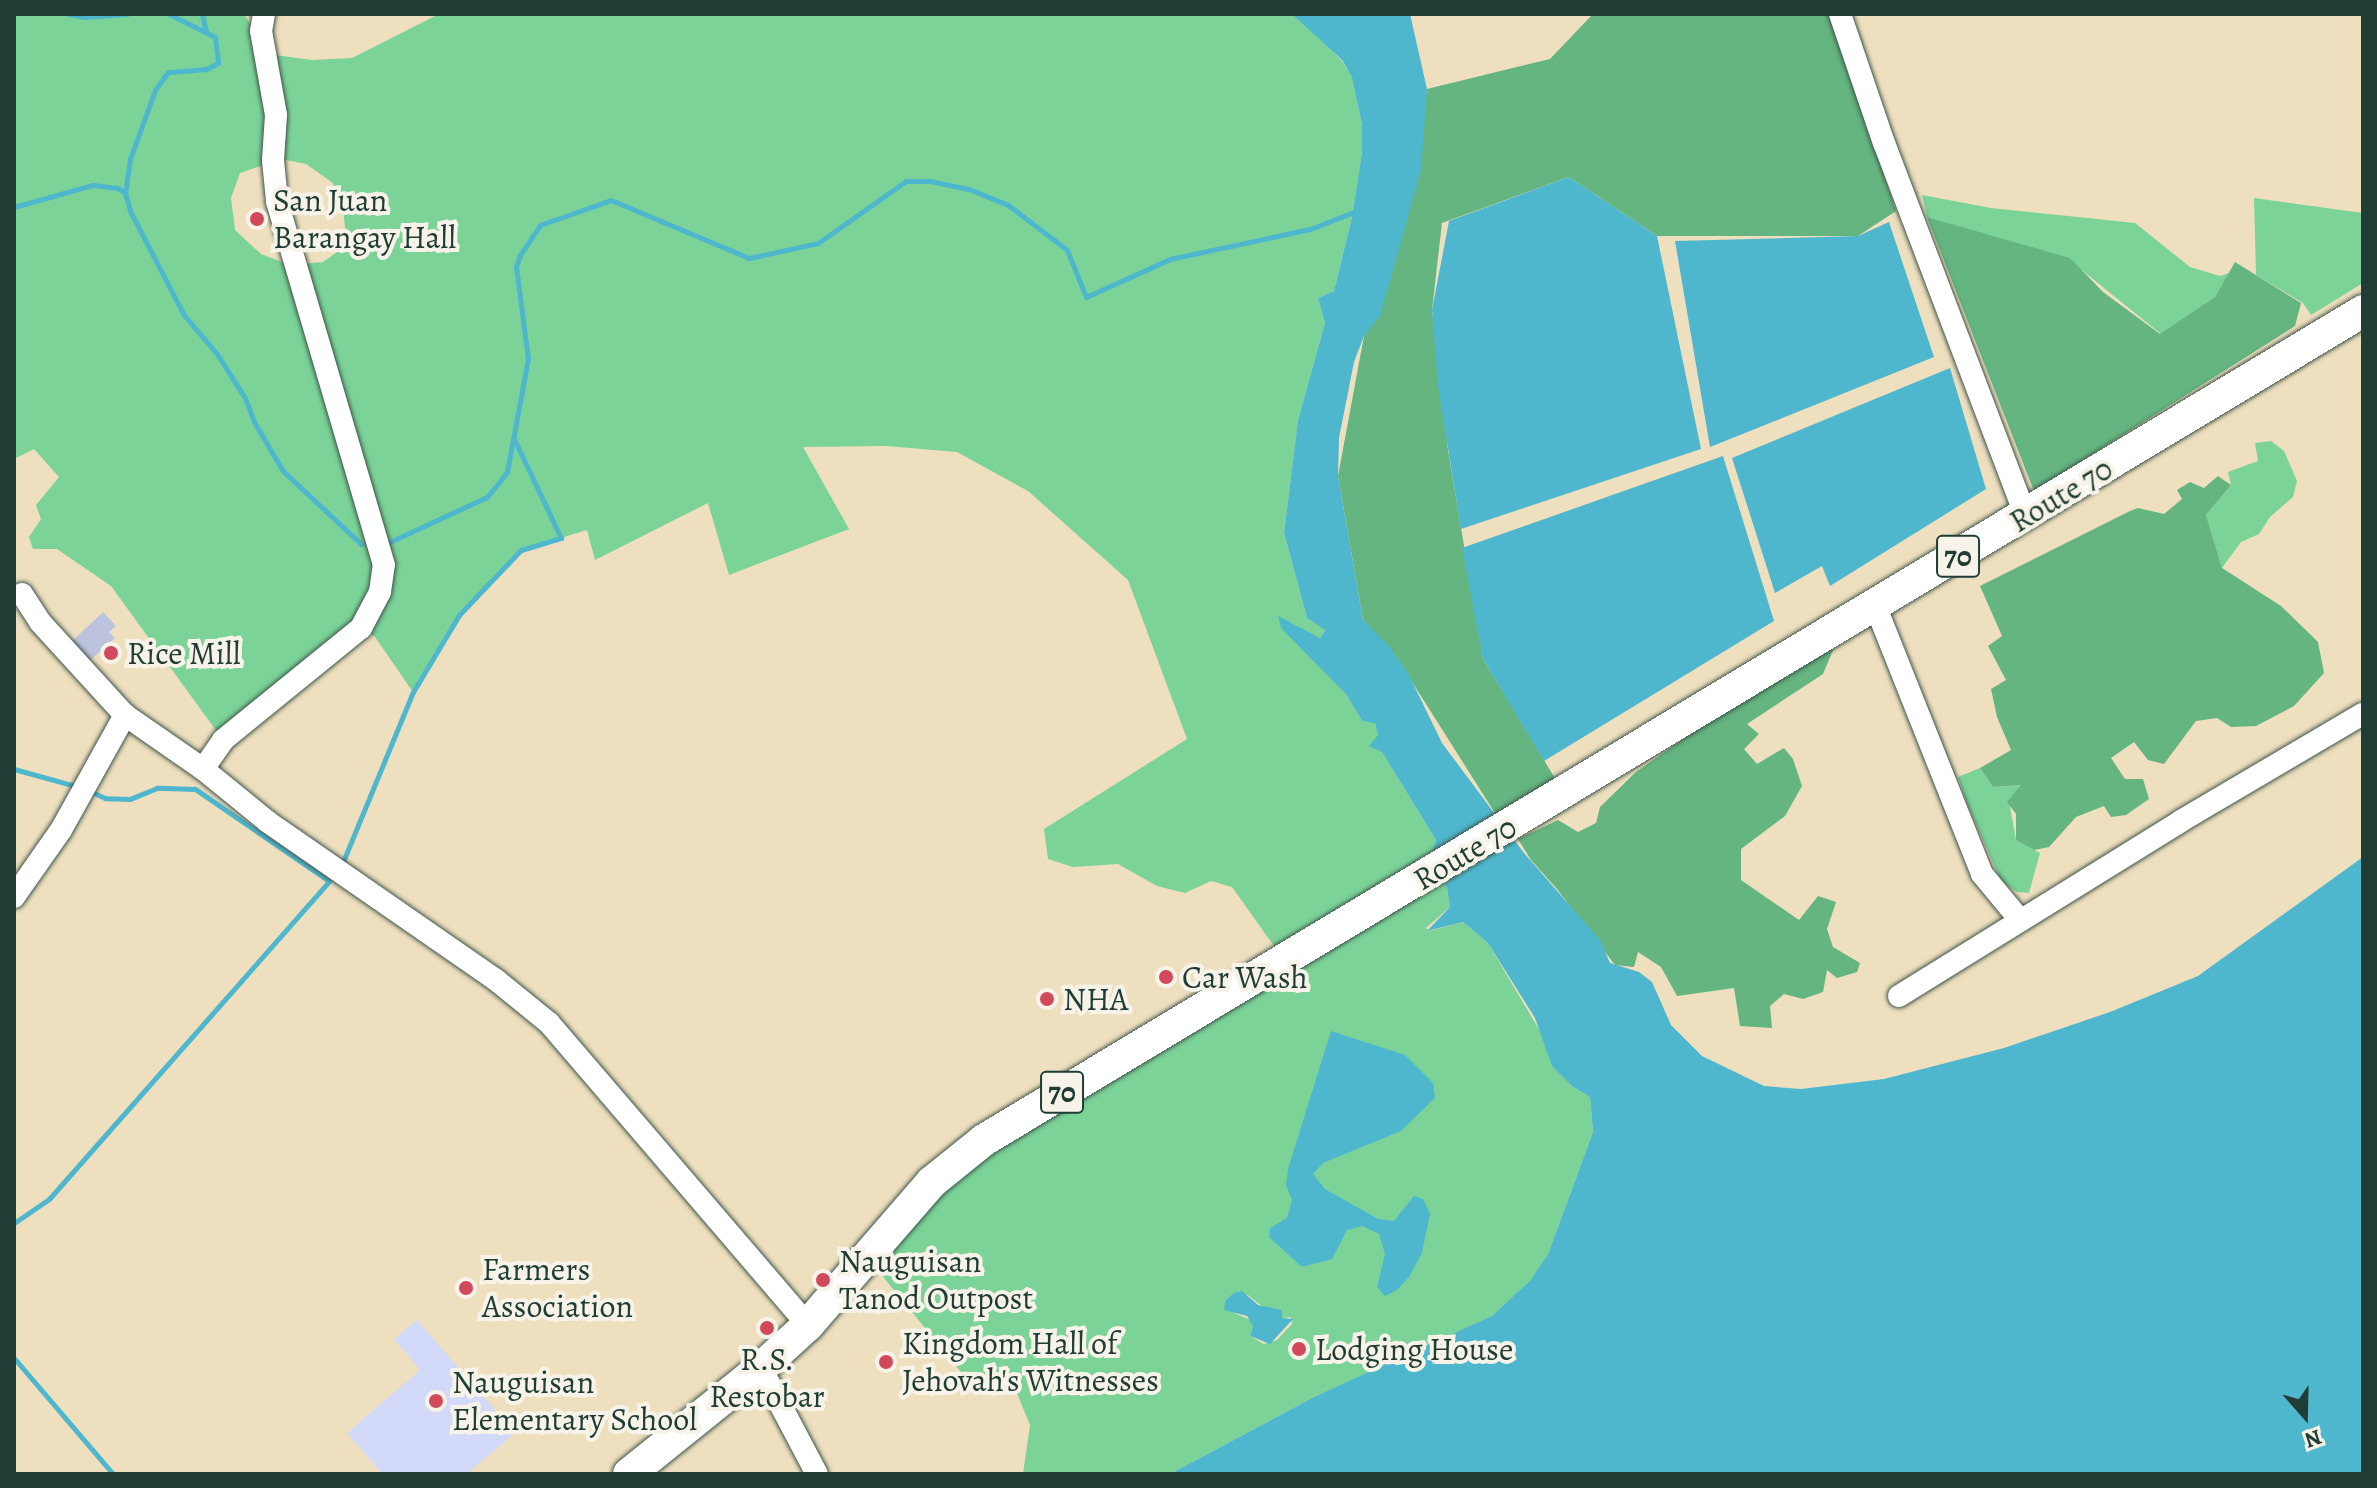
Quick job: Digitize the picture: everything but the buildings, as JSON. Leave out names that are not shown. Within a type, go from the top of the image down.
[{"type":"highway","name":"Route 70","points":[[629,1474],[761,1368],[808,1325],[932,1182],[984,1140],[1553,801],[2363,311]]},
{"type":"street","points":[[203,769],[223,740],[361,628],[380,592],[384,565],[277,201],[273,160],[276,115],[263,44],[264,14]]},
{"type":"street","points":[[1840,14],[1884,143],[2026,516]]},
{"type":"street","points":[[22,594],[40,622],[125,715],[203,769],[268,822],[496,980],[549,1023],[808,1325]]},
{"type":"street","points":[[1875,605],[1982,874],[2020,920]]},
{"type":"street","points":[[1899,996],[2363,714]]},
{"type":"street","points":[[14,897],[61,830],[125,715]]},
{"type":"street","points":[[761,1368],[817,1474]]},
{"type":"shaded area","points":[[103,612],[116,626],[109,632],[115,638],[86,664],[68,645]]},
{"type":"shaded area","name":"Nauguisan Elementary School","points":[[417,1320],[515,1433],[467,1474],[382,1474],[347,1433],[420,1370],[394,1339]]},
{"type":"green space","points":[[14,14],[244,14],[268,54],[312,60],[352,58],[439,14],[1297,16],[1343,62],[1352,78],[1362,125],[1362,152],[1352,217],[1334,291],[1318,298],[1325,323],[1298,420],[1284,533],[1307,618],[1325,629],[1320,638],[1278,617],[1346,694],[1362,721],[1375,722],[1382,752],[1436,840],[1431,855],[1447,888],[1450,907],[1426,928],[1429,931],[1463,922],[1488,943],[1573,1087],[1590,1097],[1593,1132],[1548,1254],[1532,1280],[1492,1316],[1314,1397],[1170,1474],[1023,1474],[1030,1425],[1012,1381],[961,1372],[867,1257],[932,1182],[1284,960],[1232,887],[1211,881],[1185,893],[1157,886],[1118,864],[1073,867],[1048,859],[1044,829],[1187,739],[1128,580],[1028,491],[957,452],[886,446],[803,447],[849,529],[729,575],[708,503],[595,560],[587,530],[521,550],[459,615],[413,692],[375,637],[361,628],[223,740],[111,586],[57,549],[33,549],[29,537],[41,519],[36,505],[59,477],[34,449],[14,459]],"holes":[[[281,159],[306,164],[333,183],[343,209],[347,245],[323,262],[290,265],[261,254],[235,230],[231,198],[240,173]],[[1233,1293],[1248,1295],[1263,1307],[1281,1310],[1282,1318],[1291,1317],[1292,1324],[1277,1340],[1264,1344],[1250,1336],[1251,1320],[1234,1313],[1226,1300]]]},
{"type":"green space","points":[[1593,14],[1831,14],[1896,211],[1858,236],[1657,236],[1569,177],[1442,223],[1432,310],[1448,450],[1483,659],[1556,780],[1500,821],[1395,655],[1363,620],[1338,476],[1364,336],[1412,198],[1427,89],[1550,59]]},
{"type":"green space","points":[[1922,195],[1991,208],[2135,223],[2190,267],[2220,276],[2229,273],[2215,297],[2161,334],[2078,267],[2041,251],[1927,217]]},
{"type":"green space","points":[[2254,198],[2363,213],[2363,283],[2311,315],[2303,303],[2256,275]]},
{"type":"green space","points":[[1927,217],[2070,258],[2103,292],[2160,334],[2215,297],[2235,262],[2301,303],[2295,326],[2034,491]]},
{"type":"green space","points":[[2271,441],[2284,451],[2297,481],[2293,497],[2270,517],[2259,534],[2241,542],[2222,568],[2206,515],[2231,485],[2228,472],[2258,461],[2255,443]]},
{"type":"green space","points":[[2218,476],[2231,485],[2206,515],[2222,568],[2281,606],[2318,642],[2324,673],[2294,706],[2256,726],[2231,727],[2217,718],[2196,721],[2164,764],[2148,760],[2134,742],[2111,758],[2125,779],[2143,779],[2149,799],[2126,815],[2111,817],[2104,806],[2076,817],[2049,847],[2034,850],[2016,840],[2016,814],[2007,802],[2021,785],[1993,787],[1980,768],[2011,750],[1997,717],[1991,689],[2006,680],[1988,646],[2002,636],[1980,586],[2130,511],[2138,508],[2164,514],[2182,499],[2177,490],[2190,482],[2204,488]]},
{"type":"green space","points":[[1836,643],[1823,674],[1747,724],[1759,734],[1744,749],[1757,764],[1784,748],[1793,759],[1802,786],[1785,816],[1741,849],[1741,880],[1799,920],[1818,896],[1836,902],[1827,929],[1833,947],[1860,963],[1857,972],[1837,978],[1827,970],[1823,992],[1803,999],[1784,994],[1770,1006],[1772,1028],[1740,1026],[1734,988],[1677,996],[1661,967],[1638,952],[1634,967],[1615,965],[1531,860],[1518,839],[1558,820],[1578,832],[1596,823],[1600,807],[1636,772],[1718,715]]},
{"type":"green space","points":[[1980,768],[1993,787],[2022,785],[2010,806],[2016,840],[2040,853],[2029,893],[2017,892],[2001,881],[1967,803],[1958,777]]},
{"type":"water","points":[[1292,14],[1410,14],[1427,89],[1421,170],[1380,316],[1364,336],[1354,362],[1339,438],[1338,476],[1363,620],[1388,645],[1408,673],[1442,743],[1524,853],[1600,940],[1610,963],[1639,972],[1652,982],[1671,1025],[1702,1056],[1764,1086],[1801,1089],[1884,1079],[2004,1048],[2110,1012],[2198,976],[2363,857],[2363,1474],[1170,1474],[1314,1397],[1492,1316],[1531,1280],[1548,1254],[1593,1132],[1590,1097],[1573,1087],[1552,1066],[1535,1018],[1488,943],[1463,922],[1427,931],[1450,907],[1447,888],[1431,855],[1436,840],[1382,752],[1369,746],[1378,735],[1375,723],[1362,721],[1346,694],[1281,628],[1278,616],[1320,638],[1325,630],[1307,618],[1284,533],[1298,420],[1325,323],[1318,298],[1334,291],[1352,217],[1362,152],[1362,125],[1352,78],[1343,61]]},
{"type":"water","points":[[1569,177],[1657,236],[1701,449],[1461,529],[1438,386],[1432,310],[1449,221]]},
{"type":"water","points":[[1889,222],[1934,357],[1710,447],[1675,241],[1858,236]]},
{"type":"water","points":[[1950,368],[1986,489],[1830,586],[1822,566],[1775,593],[1732,458]]},
{"type":"water","points":[[1723,456],[1774,621],[1544,761],[1483,659],[1462,548]]},
{"type":"water","points":[[1331,1031],[1405,1055],[1433,1083],[1435,1098],[1401,1131],[1323,1163],[1313,1174],[1325,1189],[1378,1219],[1394,1221],[1414,1196],[1423,1199],[1430,1214],[1422,1253],[1409,1277],[1397,1290],[1385,1296],[1377,1287],[1385,1254],[1379,1234],[1362,1226],[1347,1230],[1332,1259],[1302,1267],[1269,1237],[1270,1228],[1287,1218],[1292,1200],[1286,1185],[1288,1169]]},
{"type":"water","points":[[1242,1291],[1258,1305],[1282,1310],[1282,1318],[1293,1319],[1270,1344],[1250,1336],[1253,1326],[1247,1316],[1224,1310],[1226,1300],[1233,1293]]},
{"type":"waterway","points":[[68,14],[85,17],[127,14]]},
{"type":"waterway","points":[[169,14],[215,37],[218,63],[206,69],[168,72],[155,90],[130,159],[125,193],[130,211],[184,315],[217,354],[245,398],[254,422],[283,471],[361,544]]},
{"type":"waterway","points":[[202,14],[206,32]]},
{"type":"waterway","points":[[383,545],[487,497],[507,472],[528,359],[516,267],[520,255],[540,225],[611,200],[749,258],[818,243],[906,181],[930,181],[969,189],[1008,205],[1067,250],[1086,297],[1170,259],[1310,229],[1359,210]]},
{"type":"waterway","points":[[14,207],[93,185],[118,188],[125,193]]},
{"type":"waterway","points":[[342,864],[413,692],[459,615],[521,550],[561,538],[514,439]]},
{"type":"waterway","points":[[14,769],[79,787]]},
{"type":"waterway","points":[[14,1223],[49,1199],[329,881],[195,789],[157,788],[130,799],[105,798],[89,791]]},
{"type":"waterway","points":[[14,1358],[113,1474]]},
{"type":"place","name":"San Juan Barangay Hall","points":[[257,219]]},
{"type":"place","name":"Rice Mill","points":[[111,653]]},
{"type":"place","name":"Car Wash","points":[[1166,977]]},
{"type":"place","name":"NHA","points":[[1047,999]]},
{"type":"place","name":"Nauguisan Tanod Outpost","points":[[823,1280]]},
{"type":"place","name":"Farmers Association","points":[[466,1288]]},
{"type":"place","name":"R.S. Restobar","points":[[767,1328]]},
{"type":"place","name":"Lodging House","points":[[1299,1349]]},
{"type":"place","name":"Kingdom Hall of Jehovah's Witnesses","points":[[886,1362]]},
{"type":"place","name":"Nauguisan Elementary School","points":[[436,1401]]}]
